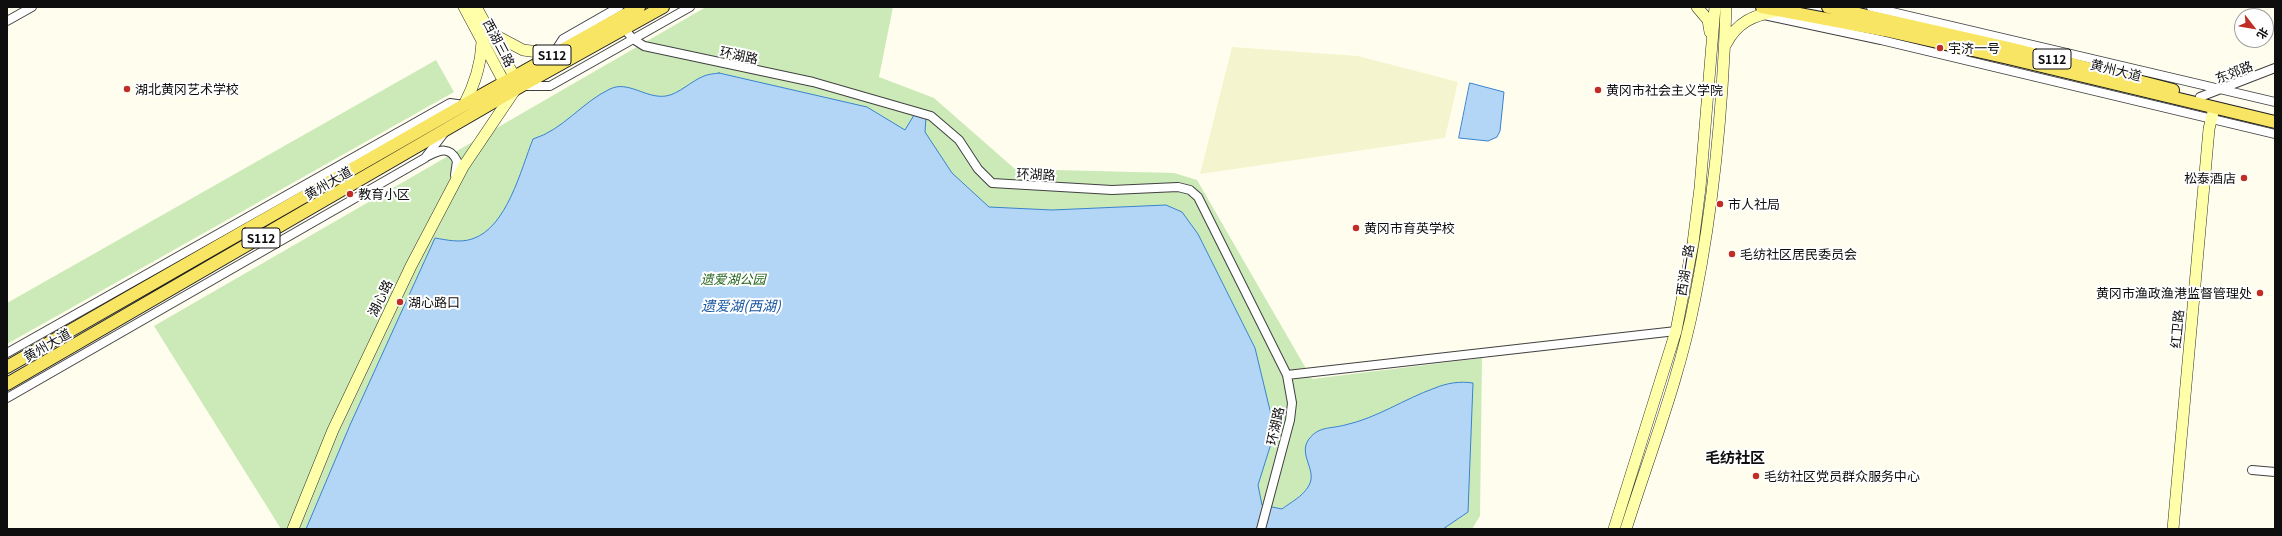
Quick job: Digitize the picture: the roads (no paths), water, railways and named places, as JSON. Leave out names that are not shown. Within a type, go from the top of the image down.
[{"type":"main road","name":"西湖三路","points":[[464,7],[486,36],[514,84]]},
{"type":"main road","name":"西湖三路","points":[[476,7],[486,36]]},
{"type":"main road","name":"黄州大道","points":[[7,367],[464,105],[514,84],[620,24],[639,7]]},
{"type":"main road","name":"黄州大道","points":[[7,384],[444,132],[514,84],[554,54],[620,24],[663,7]]},
{"type":"main road","points":[[1697,7],[1708,20],[1713,44]]},
{"type":"main road","name":"西湖一路","points":[[1614,529],[1676,331],[1693,243],[1713,44],[1715,7]]},
{"type":"main road","name":"西湖一路","points":[[1626,529],[1673,383],[1696,298],[1711,198],[1725,46],[1726,7]]},
{"type":"main road","name":"黄州大道","points":[[1828,7],[2013,49],[2275,114]]},
{"type":"main road","points":[[1725,46],[1731,34],[1738,26],[1761,10]]},
{"type":"main road","name":"黄州大道","points":[[1761,10],[1780,11],[1884,30],[2275,122]]},
{"type":"main road","points":[[464,105],[477,76],[486,36],[523,50],[554,54]]},
{"type":"main road","name":"湖心路","points":[[293,529],[333,430],[366,359],[463,167],[514,84]]},
{"type":"main road","name":"红卫路","points":[[2173,529],[2208,129],[2214,108]]},
{"type":"street","points":[[7,21],[32,7]]},
{"type":"street","points":[[554,54],[563,39],[619,7]]},
{"type":"street","points":[[514,84],[550,86],[690,7]]},
{"type":"street","points":[[1871,7],[2275,102]]},
{"type":"street","points":[[1761,10],[2211,120],[2275,134]]},
{"type":"street","name":"环湖路","points":[[620,24],[633,39],[644,46],[812,82],[931,116],[959,140],[978,169],[992,183],[1112,190],[1178,187],[1190,190],[1198,197],[1287,375],[1292,403],[1290,420],[1261,529]]},
{"type":"street","name":"东郊路","points":[[2200,96],[2222,90],[2275,68]]},
{"type":"street","points":[[7,353],[450,103],[464,105]]},
{"type":"street","points":[[425,158],[444,132]]},
{"type":"street","points":[[7,398],[425,158],[445,150],[451,152],[456,158],[457,167],[448,195]]},
{"type":"street","points":[[1287,375],[1676,331]]},
{"type":"street","points":[[2252,470],[2275,472]]},
{"type":"water","name":"遗爱湖(西湖)","points":[[719,73],[867,107],[905,130],[914,115],[926,117],[925,132],[952,173],[989,207],[1052,210],[1166,205],[1182,212],[1198,234],[1255,348],[1275,431],[1258,485],[1262,505],[1282,509],[1306,491],[1311,481],[1311,475],[1305,451],[1306,445],[1309,439],[1317,432],[1368,418],[1440,386],[1463,382],[1473,383],[1468,512],[1443,529],[306,529],[350,425],[435,238],[463,241],[472,239],[484,233],[495,223],[504,210],[518,181],[533,139],[554,129],[590,101],[610,89],[624,87],[651,95],[666,96],[676,93],[704,76]]},
{"type":"water","points":[[1470,83],[1504,92],[1500,131],[1497,137],[1488,141],[1459,138]]},
{"type":"place","name":"宇济一号","points":[[1940,48]]},
{"type":"place","name":"湖北黄冈艺术学校","points":[[127,89]]},
{"type":"place","name":"黄冈市社会主义学院","points":[[1598,90]]},
{"type":"place","name":"松泰酒店","points":[[2244,178]]},
{"type":"place","name":"教育小区","points":[[350,194]]},
{"type":"place","name":"市人社局","points":[[1720,204]]},
{"type":"place","name":"黄冈市育英学校","points":[[1356,228]]},
{"type":"place","name":"毛纺社区居民委员会","points":[[1732,254]]},
{"type":"place","name":"黄冈市渔政渔港监督管理处","points":[[2260,293]]},
{"type":"place","name":"湖心路口","points":[[400,302]]},
{"type":"place","name":"毛纺社区党员群众服务中心","points":[[1756,476]]},
{"type":"district","name":"毛纺社区","points":[[1735,457]]},
{"type":"park label","name":"遗爱湖公园","points":[[733,279]]}]
